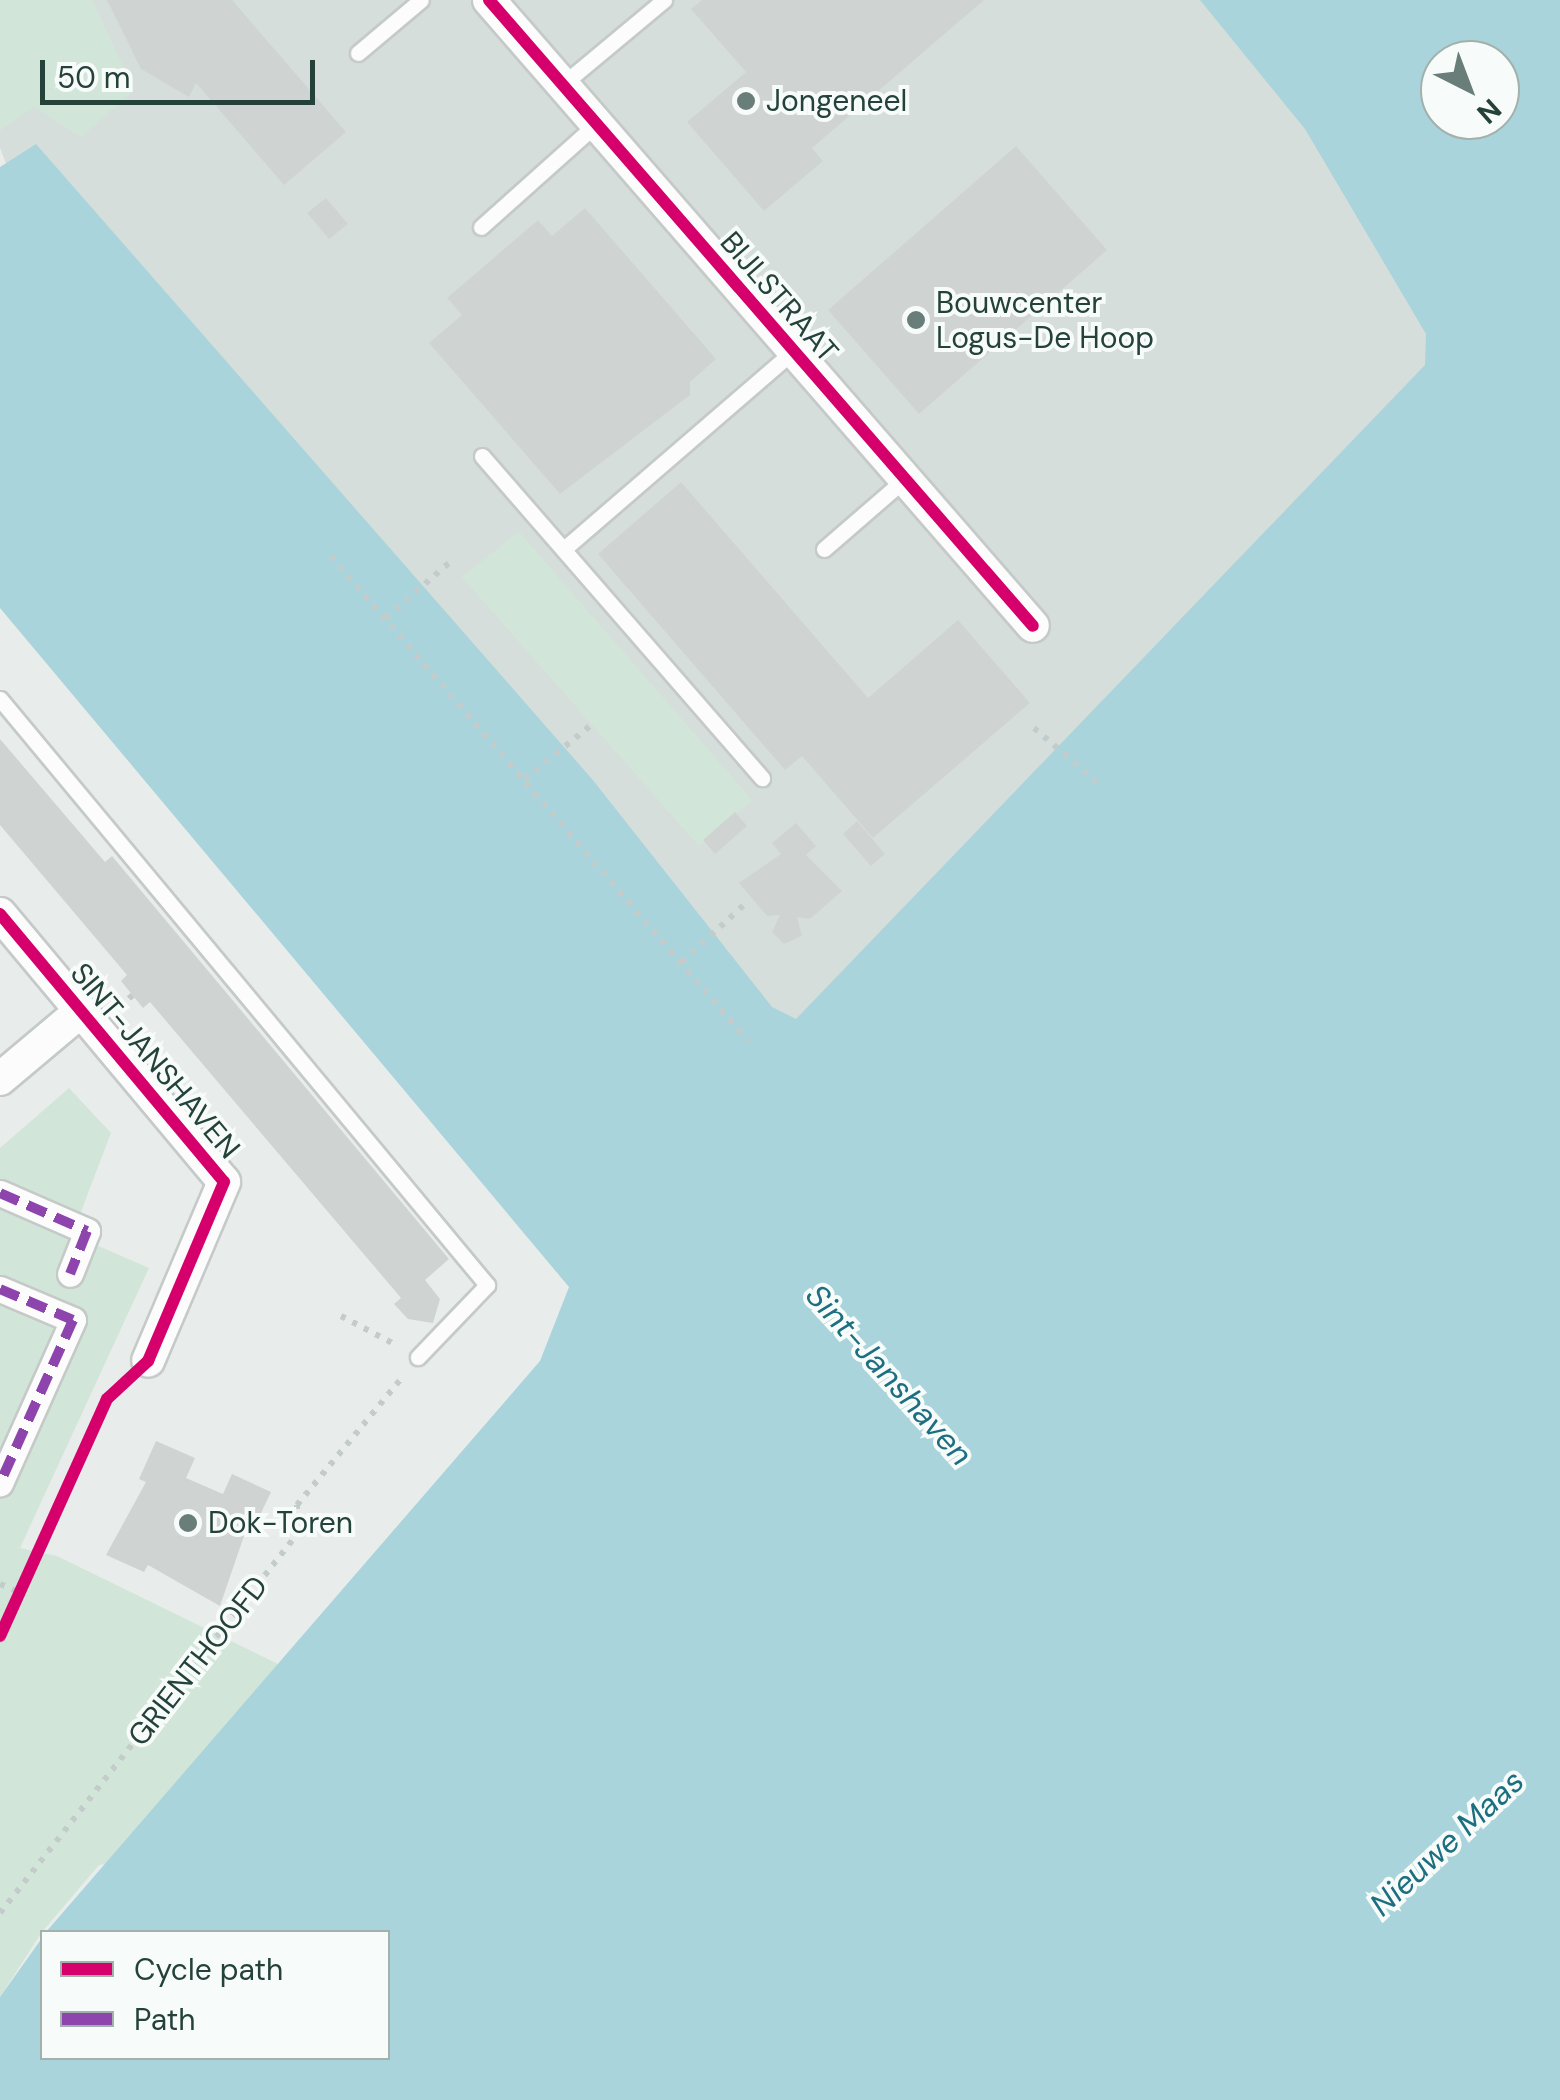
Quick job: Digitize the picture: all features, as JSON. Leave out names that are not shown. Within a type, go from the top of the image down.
[{"type":"street","name":"BIJLSTRAAT","points":[[489,0],[1032,626]]},
{"type":"street","name":"SINT-JANSHAVEN","points":[[3,920],[224,1182],[148,1361]]},
{"type":"street","points":[[0,1079],[81,1011]]},
{"type":"street","points":[[0,1193],[87,1232],[70,1274]]},
{"type":"street","points":[[0,1289],[72,1320],[0,1482]]},
{"type":"lane","points":[[358,53],[421,0]]},
{"type":"lane","points":[[562,85],[664,0]]},
{"type":"lane","points":[[481,227],[596,124]]},
{"type":"lane","name":"BIJLSTRAAT","points":[[565,548],[793,351]]},
{"type":"lane","points":[[482,456],[762,778]]},
{"type":"lane","points":[[824,549],[906,478]]},
{"type":"lane","points":[[0,699],[487,1285],[418,1357]]},
{"type":"path","points":[[331,556],[748,1041]]},
{"type":"path","points":[[386,618],[450,562]]},
{"type":"path","points":[[525,780],[590,726]]},
{"type":"path","points":[[1034,728],[1096,782]]},
{"type":"path","points":[[682,962],[748,900]]},
{"type":"path","points":[[341,1316],[418,1357]]},
{"type":"path","points":[[0,1584],[22,1586],[13,1607]]},
{"type":"shaded area","points":[[0,0],[1560,0],[1560,278],[765,1166],[37,243],[0,148]]},
{"type":"green space","points":[[0,0],[92,0],[134,90],[81,137],[34,107],[0,130]]},
{"type":"green space","points":[[519,532],[752,800],[699,846],[462,577]]},
{"type":"green space","points":[[69,1088],[111,1133],[79,1217],[0,1183],[0,1148]]},
{"type":"green space","points":[[0,1203],[149,1268],[20,1548],[57,1556],[278,1664],[116,1863],[99,1865],[40,1930],[0,1997]]},
{"type":"water","points":[[1200,0],[1560,0],[1560,2100],[0,2100],[0,1997],[40,1941],[40,2060],[390,2060],[390,1930],[48,1930],[540,1361],[569,1287],[0,608],[0,167],[36,144],[592,779],[772,1007],[796,1019],[1425,365],[1426,334],[1305,129]]},
{"type":"building","points":[[107,0],[232,0],[346,132],[284,185],[196,83],[189,97],[141,69]]},
{"type":"building","points":[[702,0],[984,0],[812,148],[823,161],[764,211],[687,122],[746,72],[691,9]]},
{"type":"building","points":[[1016,146],[1107,250],[919,414],[828,310]]},
{"type":"building","points":[[326,198],[348,224],[329,239],[307,213]]},
{"type":"building","points":[[585,208],[716,359],[690,382],[690,395],[560,494],[429,343],[462,315],[447,298],[538,220],[552,236]]},
{"type":"building","points":[[681,482],[868,698],[958,620],[1030,703],[873,838],[802,756],[785,770],[598,554]]},
{"type":"building","points":[[0,739],[105,862],[112,856],[449,1259],[425,1280],[440,1299],[433,1323],[408,1319],[394,1304],[401,1298],[150,1002],[143,1008],[121,981],[127,975],[0,825]]},
{"type":"building","points":[[735,812],[747,826],[715,854],[703,840]]},
{"type":"building","points":[[857,821],[885,854],[871,866],[843,834]]},
{"type":"building","points":[[796,823],[816,846],[806,855],[842,891],[810,919],[797,917],[802,936],[784,944],[772,932],[780,915],[767,916],[739,883],[781,854],[772,843]]},
{"type":"building","name":"Dok-Toren","points":[[156,1441],[195,1458],[186,1478],[223,1494],[232,1474],[271,1492],[253,1530],[247,1527],[220,1606],[148,1565],[144,1572],[106,1555],[146,1482],[139,1479]]},
{"type":"marked path","points":[[0,1193],[87,1231],[70,1274]]},
{"type":"marked path","points":[[0,1289],[73,1320],[0,1483]]},
{"type":"cycle path","points":[[489,0],[1033,626]]},
{"type":"cycle path","points":[[0,914],[224,1182],[148,1361],[107,1399],[0,1636]]},
{"type":"place","name":"Jongeneel","points":[[746,101]]},
{"type":"place","name":"Bouwcenter Logus-De Hoop","points":[[916,320]]},
{"type":"place","name":"Dok-Toren","points":[[188,1523]]},
{"type":"water label","name":"Sint-Janshaven","points":[[889,1375]]},
{"type":"water label","name":"Nieuwe Maas","points":[[1447,1843]]}]
